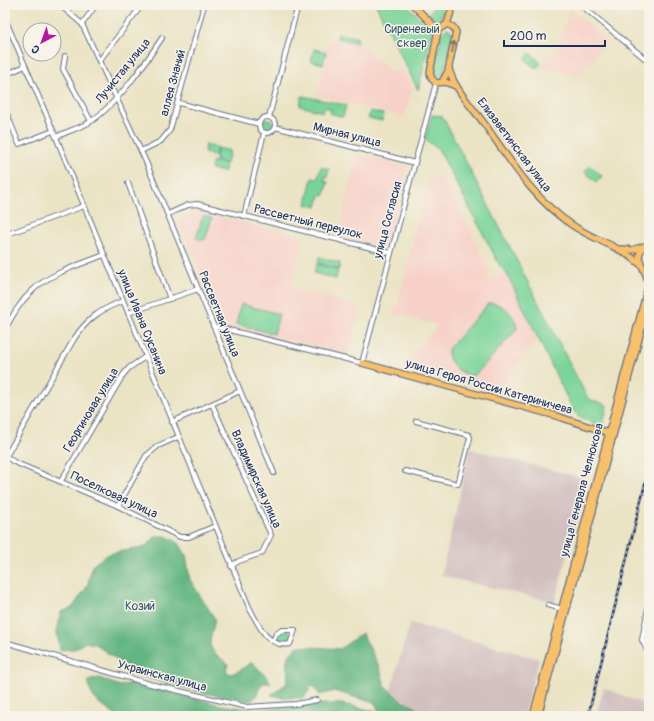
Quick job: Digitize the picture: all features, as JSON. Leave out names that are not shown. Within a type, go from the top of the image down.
[{"type":"main road","points":[[5,9],[8,5]]},
{"type":"main road","points":[[413,5],[438,30],[447,24],[453,5]]},
{"type":"main road","points":[[442,82],[449,69],[456,32],[454,27],[447,24]]},
{"type":"main road","name":"улица Согласия","points":[[436,83],[432,79],[430,73],[438,30]]},
{"type":"main road","name":"Елизаветинская улица","points":[[449,69],[456,86],[518,173],[539,198],[556,214],[576,228],[604,243],[621,249],[632,250],[647,245]]},
{"type":"main road","points":[[436,83],[442,82],[456,86]]},
{"type":"main road","name":"улица Генерала Челнокова","points":[[533,716],[648,284],[640,255],[647,245]]},
{"type":"main road","name":"Елизаветинская улица","points":[[621,249],[644,269]]},
{"type":"main road","name":"улица Генерала Челнокова","points":[[538,716],[649,302]]},
{"type":"main road","name":"улица Героя России Катериничева","points":[[362,363],[553,415],[609,433]]},
{"type":"street","points":[[60,5],[82,24],[116,98]]},
{"type":"street","points":[[82,24],[96,5]]},
{"type":"street","points":[[100,61],[142,5]]},
{"type":"street","name":"аллея Знаний","points":[[140,151],[156,144],[167,134],[179,103],[204,5]]},
{"type":"street","points":[[269,117],[298,5]]},
{"type":"street","points":[[581,5],[648,62]]},
{"type":"street","name":"улица Ивана Сусанина","points":[[5,19],[56,137],[231,566],[262,632],[273,641]]},
{"type":"street","name":"Лучистая улица","points":[[56,137],[91,121],[116,98],[150,57],[162,38]]},
{"type":"street","points":[[64,56],[63,69],[91,121]]},
{"type":"street","points":[[5,75],[25,66]]},
{"type":"street","name":"улица Согласия","points":[[362,363],[436,83]]},
{"type":"street","name":"Рассветная улица","points":[[116,98],[168,214],[274,473]]},
{"type":"street","points":[[179,103],[259,124]]},
{"type":"street","points":[[5,109],[20,144],[53,131]]},
{"type":"street","points":[[269,117],[274,121],[275,127],[271,133],[264,133],[260,130],[259,124],[262,118],[269,117]]},
{"type":"street","name":"Мирная улица","points":[[275,127],[415,163]]},
{"type":"street","points":[[244,216],[264,133]]},
{"type":"street","points":[[128,183],[170,299]]},
{"type":"street","name":"Рассветный переулок","points":[[168,214],[194,204],[391,253]]},
{"type":"street","points":[[5,235],[84,206]]},
{"type":"street","points":[[5,329],[18,306],[33,289],[50,278],[104,255]]},
{"type":"street","points":[[128,313],[198,289]]},
{"type":"street","points":[[5,457],[79,331],[91,317],[123,300]]},
{"type":"street","points":[[213,326],[362,363]]},
{"type":"street","name":"Георгиновая улица","points":[[61,481],[123,375],[129,368],[146,357]]},
{"type":"street","points":[[172,422],[240,391]]},
{"type":"street","name":"Владимирская улица","points":[[212,404],[271,535],[262,553],[239,561],[231,566]]},
{"type":"street","points":[[405,471],[458,484],[470,438],[469,435],[416,421]]},
{"type":"street","points":[[118,506],[146,456],[158,446],[178,437]]},
{"type":"street","name":"Поселковая улица","points":[[5,457],[118,506],[180,537],[189,537],[215,526]]},
{"type":"street","points":[[649,604],[642,640],[649,654]]},
{"type":"street","points":[[548,605],[562,609]]},
{"type":"street","points":[[282,630],[295,630],[290,644],[273,641],[276,634],[282,630]]},
{"type":"street","name":"Украинская улица","points":[[5,642],[150,684],[247,707],[296,704],[317,700]]},
{"type":"shaded area","points":[[570,9],[607,40],[578,76],[542,67],[546,52],[557,53]]},
{"type":"shaded area","points":[[331,38],[361,45],[392,73],[402,69],[413,87],[404,117],[317,95]]},
{"type":"shaded area","points":[[357,154],[408,167],[388,248],[338,235]]},
{"type":"shaded area","points":[[441,174],[491,271],[488,277],[489,280],[506,272],[538,338],[496,393],[402,368],[438,325],[395,314],[428,180]]},
{"type":"shaded area","points":[[196,211],[304,237],[291,289],[360,307],[348,353],[276,338],[220,323],[178,219]]},
{"type":"shaded area","points":[[470,449],[587,479],[555,602],[441,576]]},
{"type":"shaded area","points":[[410,623],[539,659],[523,716],[408,716],[386,707]]},
{"type":"shaded area","points":[[604,688],[649,706],[649,716],[596,716]]},
{"type":"green space","name":"Сиреневый сквер","points":[[376,5],[406,5],[433,30],[418,90]]},
{"type":"green space","points":[[436,5],[444,5],[441,19],[438,22],[428,14]]},
{"type":"green space","points":[[447,28],[453,32],[444,71],[442,75],[438,77],[434,76],[433,71],[442,33]]},
{"type":"green space","points":[[338,33],[358,38],[357,43],[337,38]]},
{"type":"green space","points":[[314,49],[326,52],[323,64],[311,61]]},
{"type":"green space","points":[[530,53],[541,63],[536,69],[525,59]]},
{"type":"green space","points":[[302,96],[346,105],[343,117],[330,113],[331,109],[324,107],[323,112],[300,106]]},
{"type":"green space","points":[[370,111],[383,114],[382,121],[368,118]]},
{"type":"green space","points":[[432,115],[442,116],[588,399],[607,405],[603,426],[580,418],[574,412],[506,272],[499,264],[439,150],[425,139]]},
{"type":"green space","points":[[267,119],[271,121],[273,125],[271,129],[267,131],[263,129],[261,125],[263,121]]},
{"type":"green space","points":[[206,144],[217,147],[215,156],[204,153]]},
{"type":"green space","points":[[218,148],[230,151],[227,163],[215,160]]},
{"type":"green space","points":[[213,161],[226,164],[224,172],[211,169]]},
{"type":"green space","points":[[590,166],[602,176],[597,182],[585,172]]},
{"type":"green space","points":[[321,167],[329,169],[327,177],[325,177],[324,181],[328,182],[324,196],[320,195],[317,207],[306,204],[312,178],[317,179]]},
{"type":"green space","points":[[203,216],[212,218],[205,240],[196,238]]},
{"type":"green space","points":[[319,257],[340,263],[339,269],[318,263]]},
{"type":"green space","points":[[317,264],[338,270],[336,279],[314,273]]},
{"type":"green space","points":[[489,303],[499,305],[508,310],[514,319],[517,329],[476,374],[471,376],[462,372],[451,363],[448,349]]},
{"type":"green space","points":[[241,304],[279,314],[274,334],[236,324]]},
{"type":"green space","name":"Козий","points":[[156,536],[166,536],[179,543],[186,555],[190,580],[215,619],[210,645],[215,653],[228,664],[226,670],[230,674],[237,672],[252,662],[271,683],[263,683],[251,701],[203,693],[140,676],[95,644],[85,642],[75,649],[60,650],[57,633],[61,612],[72,608],[87,587],[93,565],[108,554],[146,547]]},
{"type":"green space","points":[[285,631],[289,631],[292,634],[290,641],[285,642],[275,639],[276,637]]},
{"type":"green space","points":[[362,633],[379,666],[385,686],[401,701],[413,706],[425,716],[116,716],[94,698],[89,688],[88,681],[99,678],[120,686],[131,683],[221,705],[254,710],[314,704],[342,704],[379,712],[375,703],[334,691],[320,695],[312,685],[304,698],[285,698],[271,695],[287,683],[288,676],[286,663],[289,656],[298,646],[340,649]]},
{"type":"railway","points":[[588,716],[649,468]]}]
